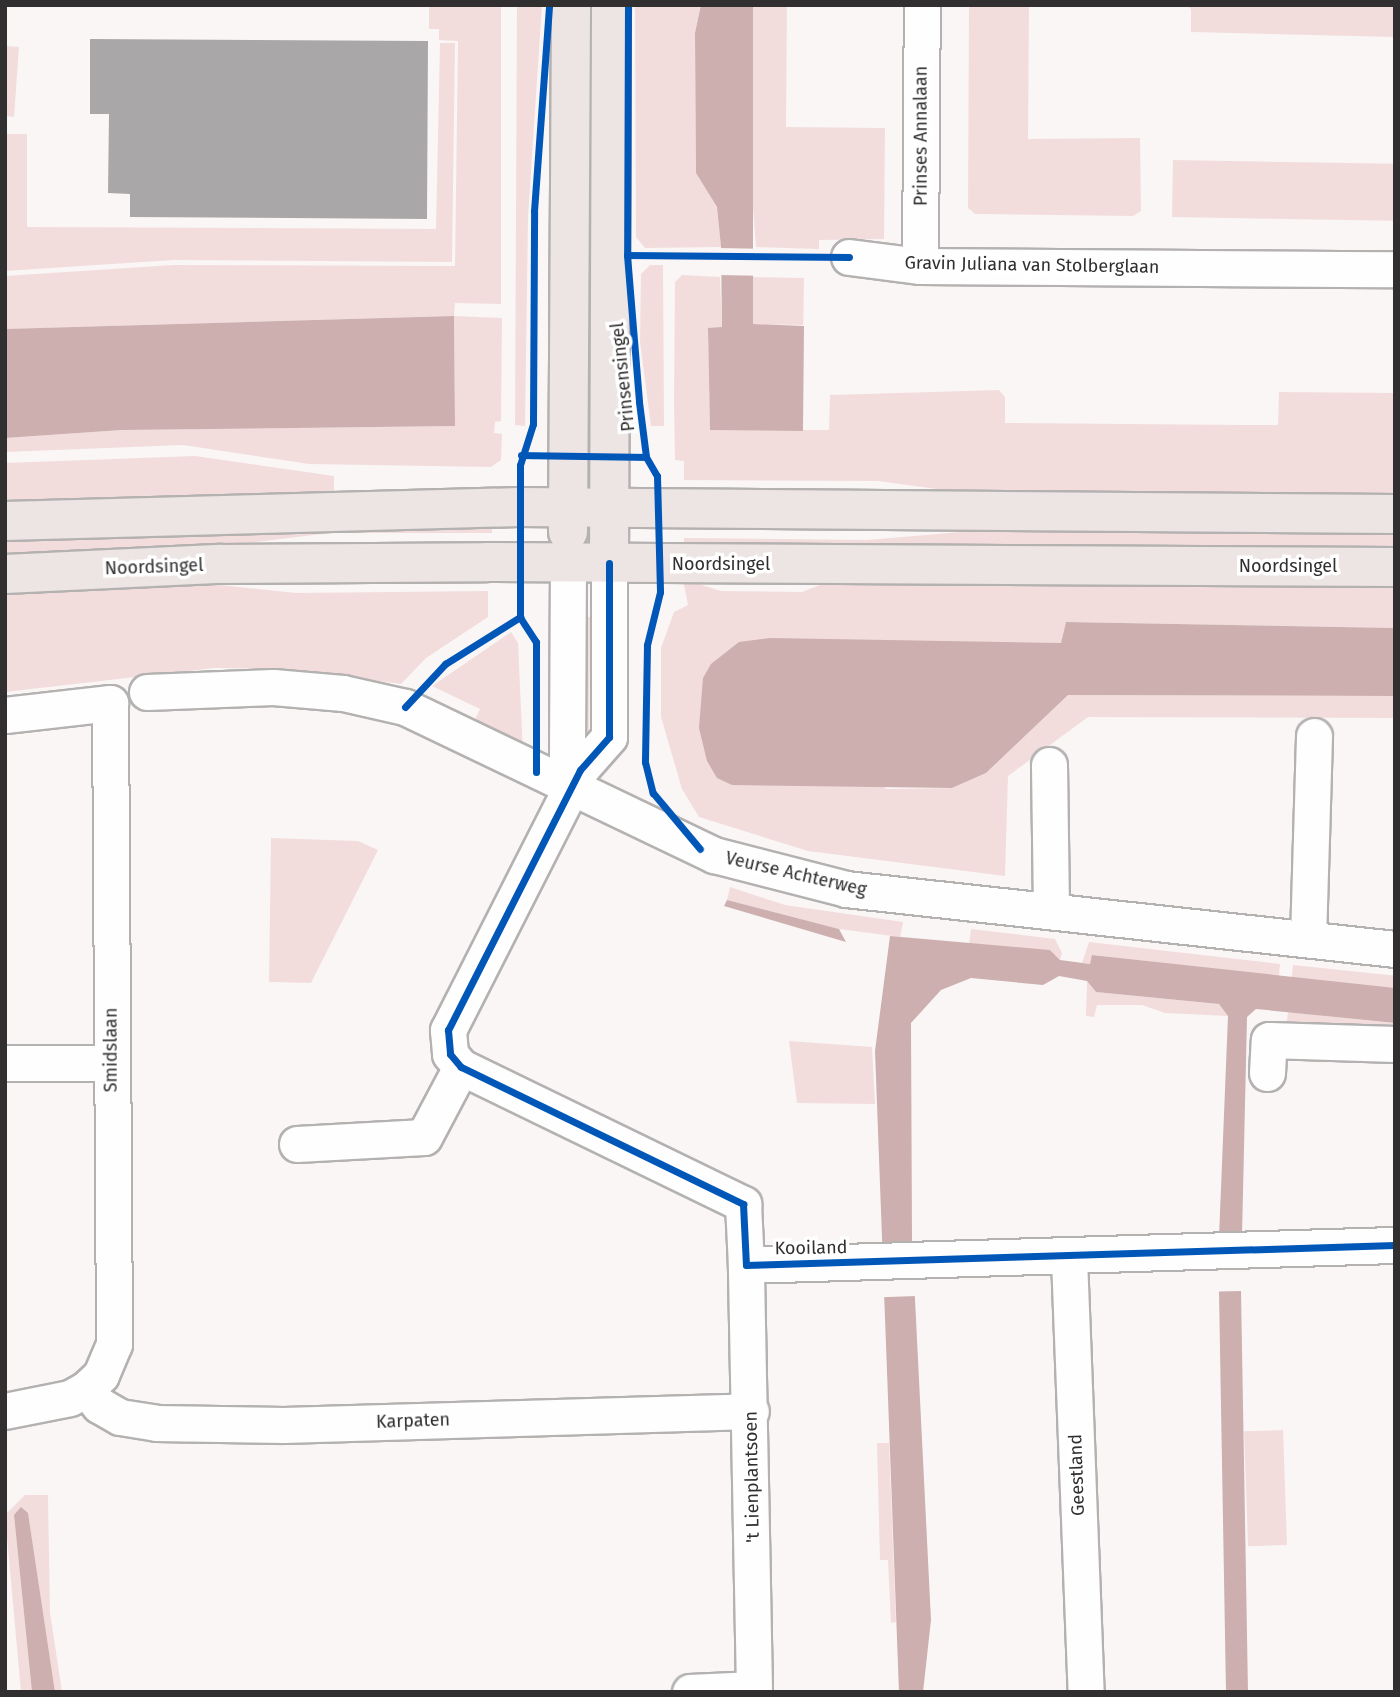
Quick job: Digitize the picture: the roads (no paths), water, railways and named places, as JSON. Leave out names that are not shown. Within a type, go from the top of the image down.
[{"type":"main road","points":[[568,563],[571,5]]},
{"type":"main road","name":"Prinsensingel","points":[[609,564],[611,5]]},
{"type":"main road","points":[[5,521],[568,508],[1395,514]]},
{"type":"main road","name":"Noordsingel","points":[[5,574],[221,564],[1395,567]]},
{"type":"street","name":"Prinses Annalaan","points":[[920,266],[922,5]]},
{"type":"street","name":"Gravin Juliana van Stolberglaan","points":[[849,257],[920,266],[1395,269]]},
{"type":"street","points":[[568,563],[567,755],[575,779],[448,1031],[450,1054],[461,1068],[743,1204],[746,1265]]},
{"type":"street","name":"Prinsensingel","points":[[575,779],[609,737],[609,564]]},
{"type":"street","name":"Veurse Achterweg","points":[[146,692],[274,687],[405,707],[575,779],[732,861],[846,889],[1395,949]]},
{"type":"street","name":"Smidslaan","points":[[5,715],[110,703],[114,1344],[101,1375],[86,1389]]},
{"type":"street","points":[[1308,939],[1314,736]]},
{"type":"street","points":[[1049,765],[1051,910]]},
{"type":"street","points":[[1267,1073],[1269,1040],[1395,1044]]},
{"type":"street","points":[[5,1063],[111,1063]]},
{"type":"street","points":[[297,1144],[424,1137],[461,1068]]},
{"type":"street","name":"Kooiland","points":[[746,1265],[1069,1258],[1395,1245]]},
{"type":"street","name":"Geestland","points":[[1069,1258],[1086,1692]]},
{"type":"street","name":"'t Lienplantsoen","points":[[690,1692],[754,1689],[751,1411],[746,1265]]},
{"type":"street","points":[[5,1411],[70,1398],[86,1389]]},
{"type":"street","name":"Karpaten","points":[[86,1389],[99,1405],[120,1417],[156,1423],[251,1426],[751,1411]]}]
